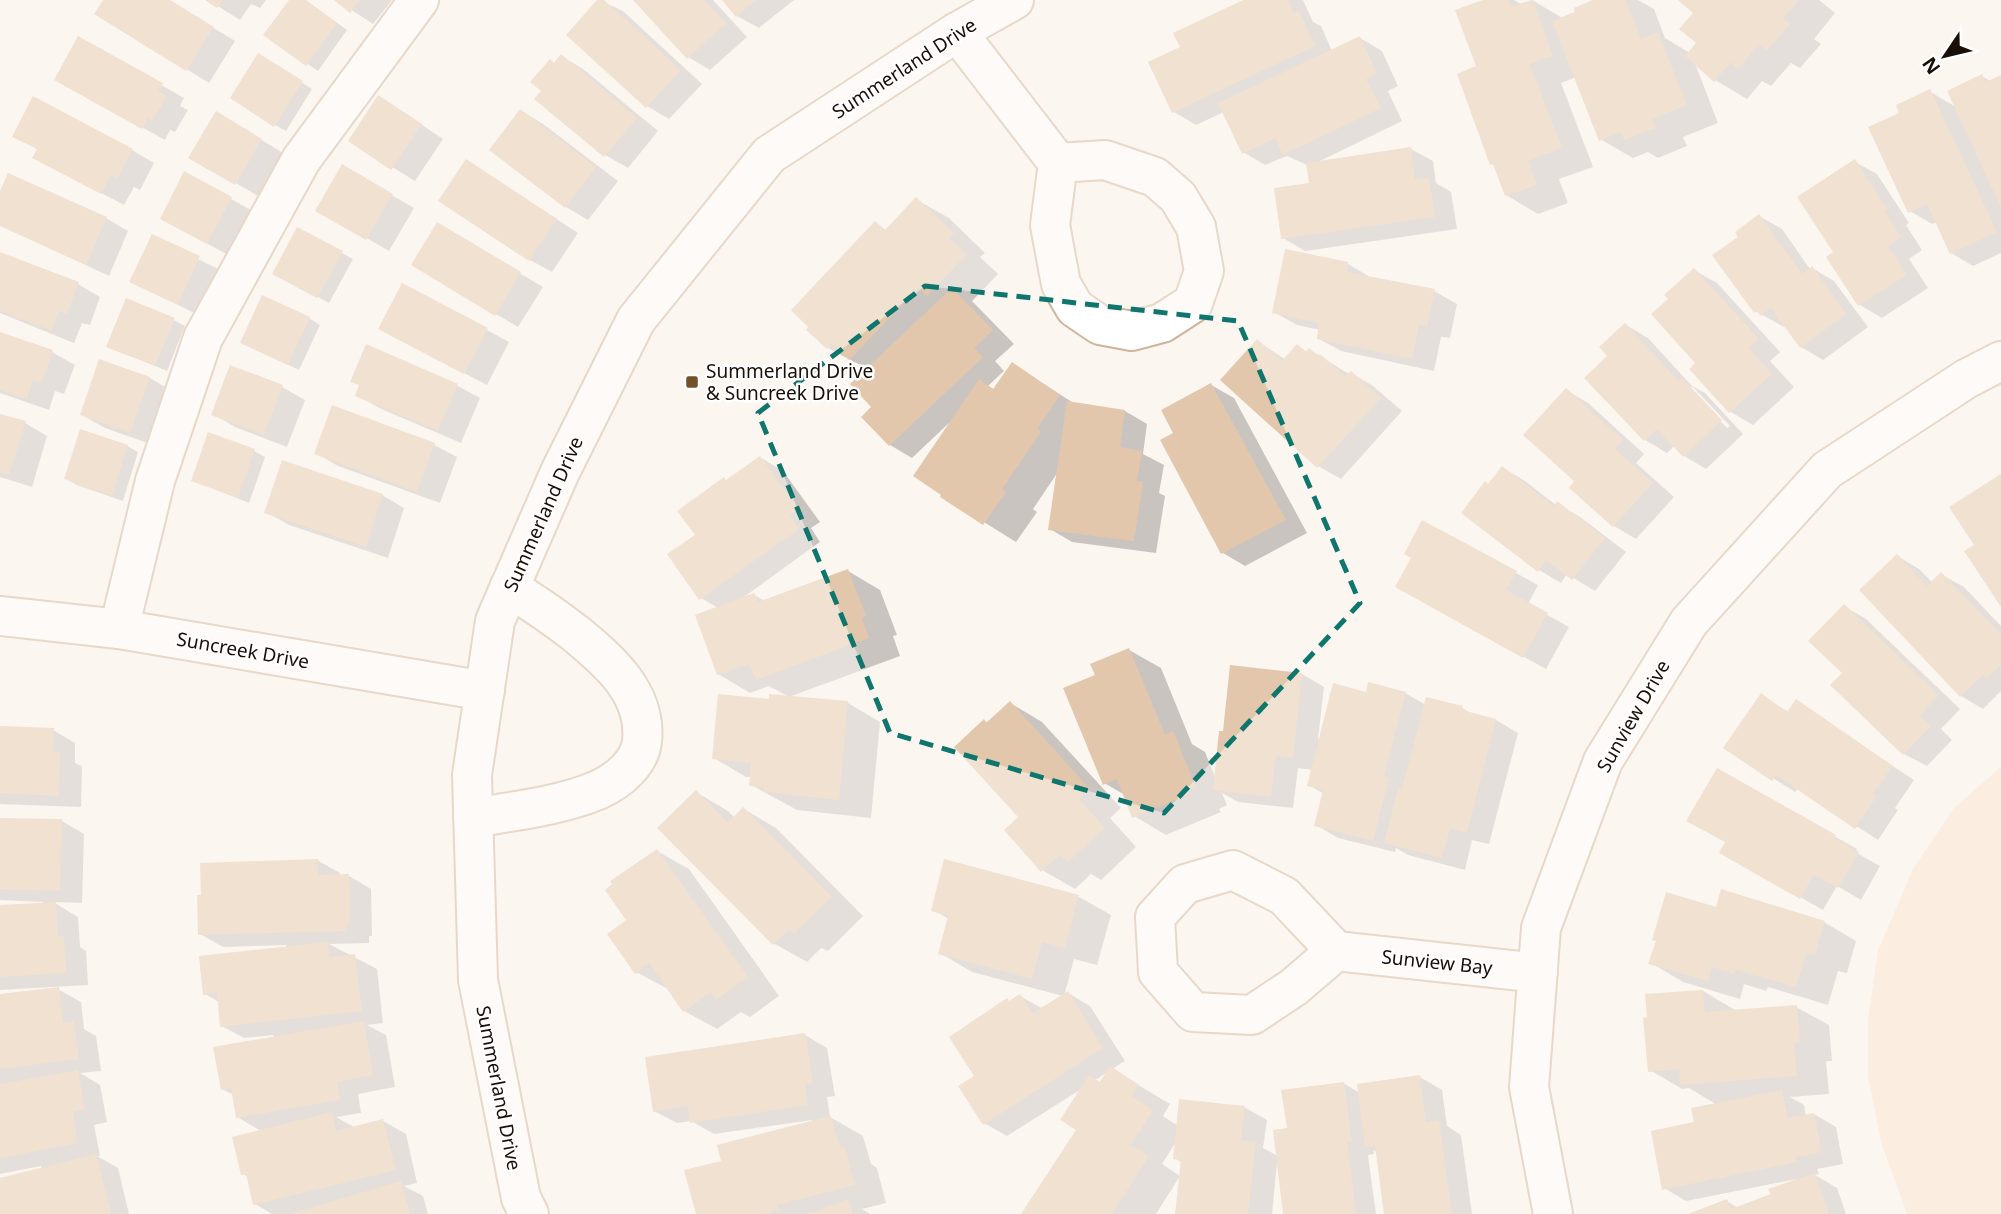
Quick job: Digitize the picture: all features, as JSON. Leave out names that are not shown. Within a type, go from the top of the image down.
[{"type":"street","points":[[119,629],[155,481],[203,338],[301,160],[419,0]]},
{"type":"street","name":"Summerland Drive","points":[[529,1214],[521,1198],[478,979],[472,775],[495,621],[560,472],[636,320],[769,155],[957,32],[1014,0]]},
{"type":"street","points":[[957,32],[1058,163],[1050,225],[1061,284],[1075,308],[1100,325],[1132,331],[1162,323],[1192,303],[1204,271],[1196,227],[1178,197],[1155,177],[1105,160],[1058,163]]},
{"type":"street","name":"Sunview Drive","points":[[1553,1214],[1529,1087],[1541,928],[1603,761],[1689,622],[1827,470],[1966,379],[2001,362]]},
{"type":"street","name":"Summerland Drive","points":[[473,818],[540,807],[599,790],[628,769],[640,752],[643,730],[639,706],[615,667],[551,613],[509,589]]},
{"type":"street","name":"Suncreek Drive","points":[[0,616],[119,629],[485,691]]},
{"type":"street","points":[[1233,870],[1284,896],[1336,951],[1294,987],[1252,1015],[1193,1012],[1158,972],[1155,917],[1185,884],[1233,870]]},
{"type":"street","name":"Sunview Bay","points":[[1336,951],[1538,972]]},
{"type":"highlighted area","points":[[925,286],[1238,321],[1360,603],[1164,813],[890,733],[758,413]]},
{"type":"shaded area","points":[[2001,767],[2001,1214],[1907,1214],[1881,1142],[1868,1076],[1868,1020],[1878,951],[1913,869],[1954,808]]},
{"type":"building","points":[[103,0],[170,0],[214,27],[186,71],[94,14]]},
{"type":"building","points":[[205,0],[223,0],[217,8]]},
{"type":"building","points":[[289,0],[306,0],[337,23],[306,66],[263,35]]},
{"type":"building","points":[[334,0],[360,0],[350,13]]},
{"type":"building","points":[[597,0],[604,0],[681,70],[646,108],[566,35]]},
{"type":"building","points":[[633,0],[704,0],[726,23],[687,59]]},
{"type":"building","points":[[722,0],[756,0],[736,17]]},
{"type":"building","points":[[1243,0],[1288,0],[1294,13],[1299,11],[1315,46],[1172,113],[1148,62],[1180,47],[1173,33]]},
{"type":"building","points":[[1483,0],[1508,0],[1510,6],[1533,0],[1553,56],[1530,64],[1562,148],[1528,161],[1537,185],[1505,196],[1493,164],[1490,165],[1457,74],[1476,66],[1455,10]]},
{"type":"building","points":[[1593,0],[1626,0],[1641,39],[1658,32],[1687,105],[1652,119],[1656,128],[1624,140],[1621,132],[1599,141],[1552,21],[1575,12],[1574,8]]},
{"type":"building","points":[[1678,0],[1799,0],[1783,19],[1790,24],[1767,51],[1759,44],[1738,69],[1731,62],[1714,82],[1685,56],[1696,43],[1679,29],[1693,13]]},
{"type":"building","points":[[78,36],[163,83],[158,91],[167,96],[152,121],[147,118],[142,129],[54,80]]},
{"type":"building","points":[[1360,36],[1377,74],[1366,79],[1381,108],[1283,155],[1275,138],[1242,154],[1218,103]]},
{"type":"building","points":[[258,53],[303,81],[274,127],[230,98]]},
{"type":"building","points":[[561,54],[637,118],[604,157],[534,99],[541,91],[530,82],[550,59],[554,63]]},
{"type":"building","points":[[1982,74],[1986,82],[2001,75],[2001,208],[1947,91]]},
{"type":"building","points":[[1930,89],[1997,232],[1950,254],[1927,204],[1908,213],[1868,127],[1899,113],[1896,105]]},
{"type":"building","points":[[378,95],[422,124],[391,170],[348,141]]},
{"type":"building","points":[[33,96],[133,149],[117,179],[111,175],[101,194],[32,158],[37,149],[12,137]]},
{"type":"building","points":[[520,109],[596,167],[565,208],[489,150]]},
{"type":"building","points":[[216,111],[262,139],[235,185],[188,158]]},
{"type":"building","points":[[1411,147],[1415,179],[1429,178],[1435,217],[1281,239],[1274,188],[1309,183],[1306,163]]},
{"type":"building","points":[[466,159],[557,219],[529,261],[438,201]]},
{"type":"building","points":[[1855,159],[1888,210],[1885,212],[1901,237],[1888,246],[1907,275],[1858,306],[1826,257],[1833,252],[1797,197]]},
{"type":"building","points":[[342,164],[393,194],[366,240],[315,211]]},
{"type":"building","points":[[184,171],[232,197],[207,244],[160,219]]},
{"type":"building","points":[[8,173],[107,217],[86,265],[0,226],[0,191]]},
{"type":"building","points":[[916,197],[954,233],[949,238],[967,254],[927,296],[918,288],[849,360],[831,344],[827,349],[806,330],[808,327],[791,310],[875,221],[885,230]]},
{"type":"building","points":[[1759,214],[1802,274],[1812,266],[1846,314],[1800,348],[1771,308],[1760,316],[1757,311],[1754,313],[1712,255],[1738,237],[1735,232]]},
{"type":"building","points":[[437,222],[521,272],[495,316],[411,265]]},
{"type":"building","points":[[297,227],[343,251],[317,298],[272,274]]},
{"type":"building","points":[[152,234],[200,256],[178,305],[129,282]]},
{"type":"building","points":[[1285,249],[1348,262],[1347,272],[1435,289],[1427,327],[1419,325],[1412,359],[1317,339],[1319,323],[1272,313]]},
{"type":"building","points":[[0,252],[79,282],[67,314],[59,311],[52,331],[0,311]]},
{"type":"building","points":[[1694,268],[1759,339],[1749,348],[1772,374],[1729,413],[1689,369],[1695,363],[1651,314],[1668,299],[1664,295]]},
{"type":"building","points":[[402,283],[488,328],[464,374],[378,329]]},
{"type":"building","points":[[952,288],[993,330],[974,348],[983,357],[889,446],[861,417],[871,407],[850,384]]},
{"type":"building","points":[[262,295],[310,317],[288,365],[240,343]]},
{"type":"building","points":[[126,298],[175,318],[155,366],[106,347]]},
{"type":"building","points":[[1625,323],[1679,381],[1682,378],[1722,420],[1683,457],[1657,429],[1644,441],[1584,378],[1607,356],[1599,347]]},
{"type":"building","points":[[0,332],[53,350],[42,383],[33,380],[27,399],[0,390]]},
{"type":"building","points":[[1257,339],[1282,361],[1297,344],[1306,352],[1309,348],[1345,376],[1351,371],[1381,398],[1317,468],[1220,380]]},
{"type":"building","points":[[366,344],[458,384],[438,431],[355,396],[359,385],[350,382]]},
{"type":"building","points":[[99,359],[150,377],[130,433],[80,415]]},
{"type":"building","points":[[1012,362],[1060,395],[1037,429],[1041,432],[1002,489],[1006,492],[983,525],[913,476],[979,379],[993,389]]},
{"type":"building","points":[[230,365],[283,385],[264,435],[211,415]]},
{"type":"building","points":[[1211,383],[1286,520],[1221,554],[1160,440],[1173,433],[1161,410]]},
{"type":"building","points":[[1566,388],[1623,440],[1615,449],[1653,483],[1613,527],[1569,488],[1574,481],[1523,435]]},
{"type":"building","points":[[1067,401],[1125,410],[1120,447],[1142,451],[1137,481],[1143,482],[1134,541],[1048,530]]},
{"type":"building","points":[[332,405],[435,443],[417,492],[314,454]]},
{"type":"building","points":[[0,414],[26,421],[9,475],[0,472]]},
{"type":"building","points":[[80,429],[128,445],[112,496],[64,479]]},
{"type":"building","points":[[208,432],[255,449],[238,498],[191,481]]},
{"type":"building","points":[[760,456],[799,509],[790,515],[799,529],[699,600],[667,554],[695,535],[677,511],[724,477],[726,480]]},
{"type":"building","points":[[282,460],[383,494],[366,547],[264,513]]},
{"type":"building","points":[[1502,466],[1554,506],[1557,501],[1605,538],[1572,580],[1546,560],[1538,572],[1461,513],[1485,481],[1488,484]]},
{"type":"building","points":[[2001,474],[2001,607],[1964,551],[1974,545],[1949,507]]},
{"type":"building","points":[[1422,520],[1517,571],[1506,590],[1548,613],[1523,658],[1395,587],[1411,558],[1404,554]]},
{"type":"building","points":[[1897,554],[1927,586],[1941,572],[2001,634],[2001,665],[1986,679],[1983,675],[1960,697],[1859,590]]},
{"type":"building","points":[[848,569],[866,616],[862,618],[869,638],[756,680],[749,664],[717,675],[695,615],[754,593],[758,602]]},
{"type":"building","points":[[1844,604],[1939,695],[1920,716],[1931,726],[1903,755],[1830,685],[1842,673],[1808,641]]},
{"type":"building","points":[[1129,648],[1165,735],[1173,731],[1196,787],[1188,790],[1189,794],[1132,818],[1117,779],[1103,785],[1063,688],[1095,675],[1090,664]]},
{"type":"building","points":[[1230,665],[1302,673],[1293,758],[1276,756],[1271,797],[1213,790]]},
{"type":"building","points":[[1368,682],[1406,692],[1384,776],[1389,778],[1373,841],[1314,826],[1323,790],[1307,786],[1333,683],[1366,692]]},
{"type":"building","points":[[1761,693],[1787,712],[1796,699],[1893,766],[1873,794],[1877,796],[1855,829],[1776,775],[1772,781],[1723,748]]},
{"type":"building","points":[[718,694],[769,699],[769,694],[848,701],[839,800],[763,792],[763,787],[749,786],[751,763],[712,759]]},
{"type":"building","points":[[1426,697],[1463,706],[1462,710],[1496,719],[1467,833],[1450,828],[1442,858],[1384,843],[1398,788],[1402,789]]},
{"type":"building","points":[[1010,701],[1090,789],[1079,799],[1105,828],[1068,862],[1060,855],[1041,872],[1004,830],[1018,817],[954,747],[984,719],[986,723]]},
{"type":"building","points":[[0,726],[54,728],[53,751],[60,752],[59,796],[0,793]]},
{"type":"building","points":[[1717,768],[1836,835],[1834,838],[1859,852],[1838,888],[1814,875],[1800,899],[1719,853],[1725,842],[1686,821]]},
{"type":"building","points":[[696,790],[728,823],[743,807],[832,897],[794,934],[790,929],[773,945],[657,828]]},
{"type":"building","points":[[0,818],[62,819],[60,891],[0,889]]},
{"type":"building","points":[[657,849],[748,977],[716,1000],[711,992],[683,1012],[649,963],[635,974],[607,934],[626,920],[605,890],[612,884],[610,881]]},
{"type":"building","points":[[318,859],[318,875],[349,874],[350,924],[347,924],[347,931],[198,935],[197,895],[201,895],[200,863]]},
{"type":"building","points":[[944,859],[1079,895],[1065,948],[1042,942],[1032,979],[938,954],[948,916],[931,911]]},
{"type":"building","points":[[1721,889],[1825,921],[1815,956],[1806,954],[1796,987],[1735,970],[1734,974],[1712,967],[1708,981],[1648,964],[1656,941],[1652,940],[1666,892],[1716,907]]},
{"type":"building","points":[[56,902],[58,936],[64,936],[66,973],[0,977],[0,905]]},
{"type":"building","points":[[328,942],[329,957],[355,954],[362,1011],[220,1027],[217,993],[203,995],[199,956]]},
{"type":"building","points":[[59,987],[63,1023],[74,1021],[79,1059],[0,1069],[0,994]]},
{"type":"building","points":[[1703,990],[1705,1012],[1797,1005],[1800,1043],[1794,1043],[1797,1076],[1680,1085],[1679,1069],[1648,1072],[1643,1018],[1647,1017],[1645,994]]},
{"type":"building","points":[[1068,991],[1103,1048],[983,1125],[958,1086],[974,1076],[949,1037],[1007,998],[1009,1001],[1020,994],[1033,1013]]},
{"type":"building","points":[[364,1021],[373,1075],[337,1082],[340,1100],[236,1118],[231,1088],[221,1090],[213,1047]]},
{"type":"building","points":[[805,1033],[813,1083],[805,1084],[808,1105],[690,1123],[688,1106],[653,1112],[645,1057]]},
{"type":"building","points":[[1110,1066],[1139,1085],[1132,1096],[1153,1110],[1131,1145],[1149,1156],[1112,1214],[1021,1214],[1076,1130],[1060,1120],[1089,1075],[1100,1082]]},
{"type":"building","points":[[78,1070],[85,1110],[73,1112],[78,1143],[0,1158],[0,1084]]},
{"type":"building","points":[[1420,1075],[1426,1122],[1439,1120],[1452,1214],[1384,1214],[1375,1146],[1365,1147],[1357,1084]]},
{"type":"building","points":[[1344,1082],[1352,1142],[1347,1142],[1356,1214],[1283,1214],[1273,1130],[1287,1128],[1281,1090]]},
{"type":"building","points":[[1782,1090],[1788,1118],[1814,1113],[1822,1152],[1796,1157],[1797,1162],[1662,1190],[1651,1131],[1694,1122],[1691,1108]]},
{"type":"building","points":[[1179,1099],[1245,1106],[1241,1140],[1256,1142],[1248,1214],[1175,1214],[1181,1160],[1173,1159]]},
{"type":"building","points":[[332,1112],[336,1131],[383,1119],[396,1170],[253,1205],[246,1174],[241,1175],[232,1137]]},
{"type":"building","points":[[831,1116],[840,1148],[845,1147],[855,1185],[777,1205],[779,1210],[762,1214],[696,1214],[684,1170],[721,1161],[717,1145]]},
{"type":"building","points":[[96,1154],[111,1214],[0,1214],[0,1178]]},
{"type":"building","points":[[1815,1173],[1829,1214],[1688,1214],[1727,1199],[1731,1209],[1771,1194],[1768,1189]]},
{"type":"building","points":[[401,1181],[410,1214],[292,1214],[292,1213]]},
{"type":"building","points":[[848,1199],[853,1214],[808,1214]]},
{"type":"place","name":"Summerland Drive & Suncreek Drive","points":[[692,382]]}]
